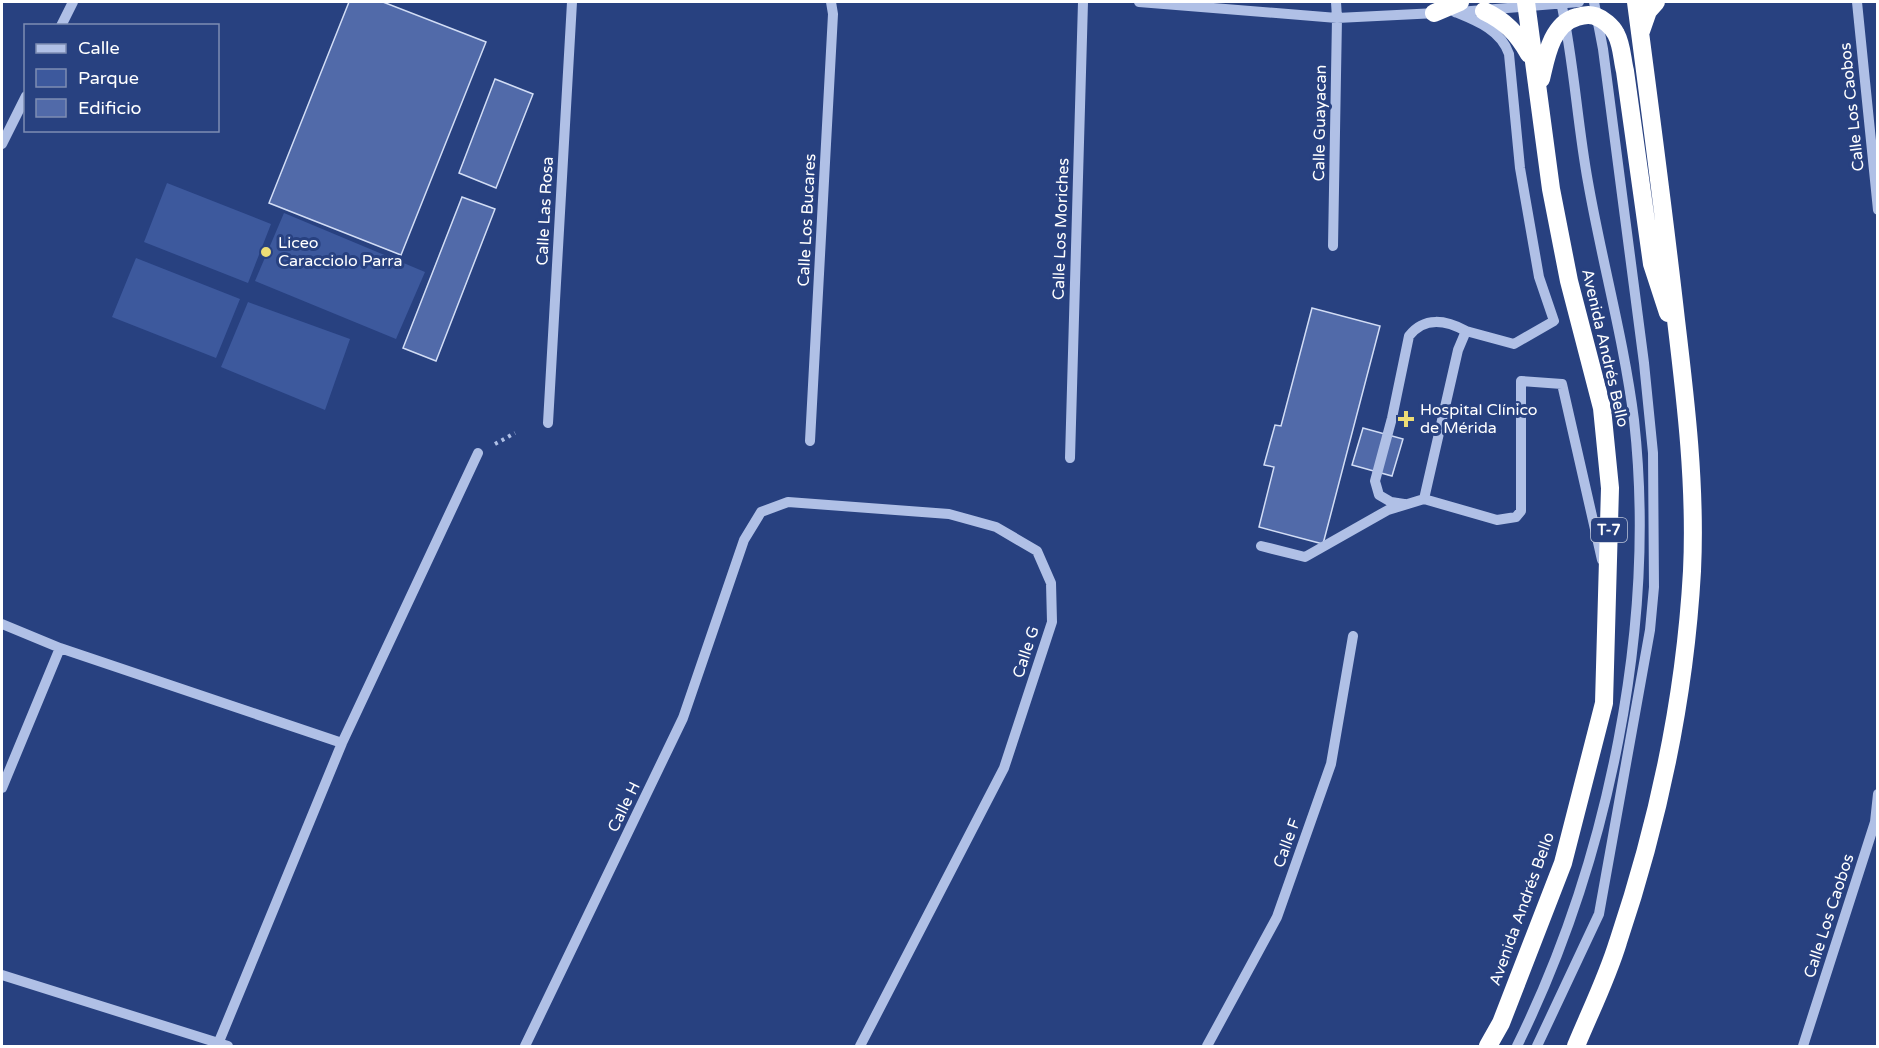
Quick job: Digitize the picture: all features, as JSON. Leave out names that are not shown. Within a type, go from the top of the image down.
[{"type":"highway","points":[[1576,1047],[1618,944],[1667,762],[1681,676],[1692,570],[1691,479],[1686,407],[1636,2]]},
{"type":"highway","points":[[1640,35],[1644,19],[1656,2]]},
{"type":"highway","name":"Avenida Andrés Bello","points":[[1488,1047],[1501,1023],[1563,863],[1604,703],[1610,488],[1603,418],[1569,281],[1551,189],[1526,4]]},
{"type":"highway","points":[[1434,13],[1458,7]]},
{"type":"highway","points":[[1538,97],[1546,57],[1557,33],[1572,18],[1596,9],[1613,29],[1620,43],[1652,264],[1678,340]]},
{"type":"highway","points":[[1484,11],[1497,17],[1514,30],[1533,61]]},
{"type":"street","points":[[62,24],[73,2]]},
{"type":"street","name":"Calle Las Rosa","points":[[548,423],[572,2]]},
{"type":"street","name":"Calle Los Bucares","points":[[810,441],[833,14],[831,2]]},
{"type":"street","name":"Calle Los Moriches","points":[[1070,458],[1083,2]]},
{"type":"street","points":[[1138,2],[1337,18],[1434,13]]},
{"type":"street","name":"Calle Guayacan","points":[[1333,246],[1337,18],[1335,2]]},
{"type":"street","points":[[1458,7],[1484,11],[1526,4],[1579,2]]},
{"type":"street","name":"Calle Los Caobos","points":[[1857,2],[1878,210]]},
{"type":"street","points":[[1517,1047],[1568,928],[1584,880],[1607,790],[1634,648],[1639,561],[1638,470],[1634,420],[1624,352],[1598,240],[1587,179],[1566,22],[1561,3]]},
{"type":"street","points":[[1404,504],[1391,502],[1379,495],[1375,481],[1392,418],[1409,336],[1416,327],[1426,322],[1436,321],[1514,344],[1554,321],[1539,277],[1520,168],[1509,54],[1506,44],[1458,7]]},
{"type":"street","points":[[1537,1047],[1599,914],[1650,630],[1654,587],[1653,453],[1644,363],[1596,9]]},
{"type":"street","points":[[2,144],[24,100]]},
{"type":"street","points":[[1424,499],[1458,350],[1466,331]]},
{"type":"street","points":[[1261,546],[1305,557],[1368,520],[1404,504],[1424,499],[1497,520],[1516,517],[1521,511],[1521,381],[1562,384],[1608,584]]},
{"type":"street","points":[[2,975],[223,1045],[342,744],[478,453]]},
{"type":"street","name":"Calle G","points":[[732,573],[744,540],[761,512],[788,502],[949,513],[996,527],[1037,551],[1051,583],[1052,622],[1004,768],[860,1047]]},
{"type":"street","name":"Calle H","points":[[525,1047],[683,718],[732,573]]},
{"type":"street","points":[[2,624],[60,648],[342,744]]},
{"type":"street","name":"Calle F","points":[[1207,1047],[1276,916],[1331,764],[1353,636]]},
{"type":"street","points":[[2,788],[60,648]]},
{"type":"street","name":"Calle Los Caobos","points":[[1803,1047],[1876,822],[1878,794]]},
{"type":"green space","points":[[167,183],[271,224],[248,283],[144,242]]},
{"type":"green space","points":[[284,213],[425,272],[396,339],[255,281]]},
{"type":"green space","points":[[136,258],[240,299],[216,358],[112,317]]},
{"type":"green space","points":[[248,302],[350,339],[325,410],[221,367]]},
{"type":"building","points":[[349,2],[383,2],[486,42],[401,255],[269,203]]},
{"type":"building","points":[[495,79],[533,94],[496,188],[459,173]]},
{"type":"building","points":[[462,197],[495,209],[436,361],[403,348]]},
{"type":"building","points":[[1312,308],[1380,326],[1323,544],[1259,527],[1274,467],[1264,465],[1275,425],[1281,426]]},
{"type":"building","points":[[1363,428],[1403,439],[1392,476],[1352,465]]},
{"type":"place","name":"Liceo Caracciolo Parra","points":[[266,252]]},
{"type":"place","name":"Hospital Clínico de Mérida","points":[[1406,419]]}]
